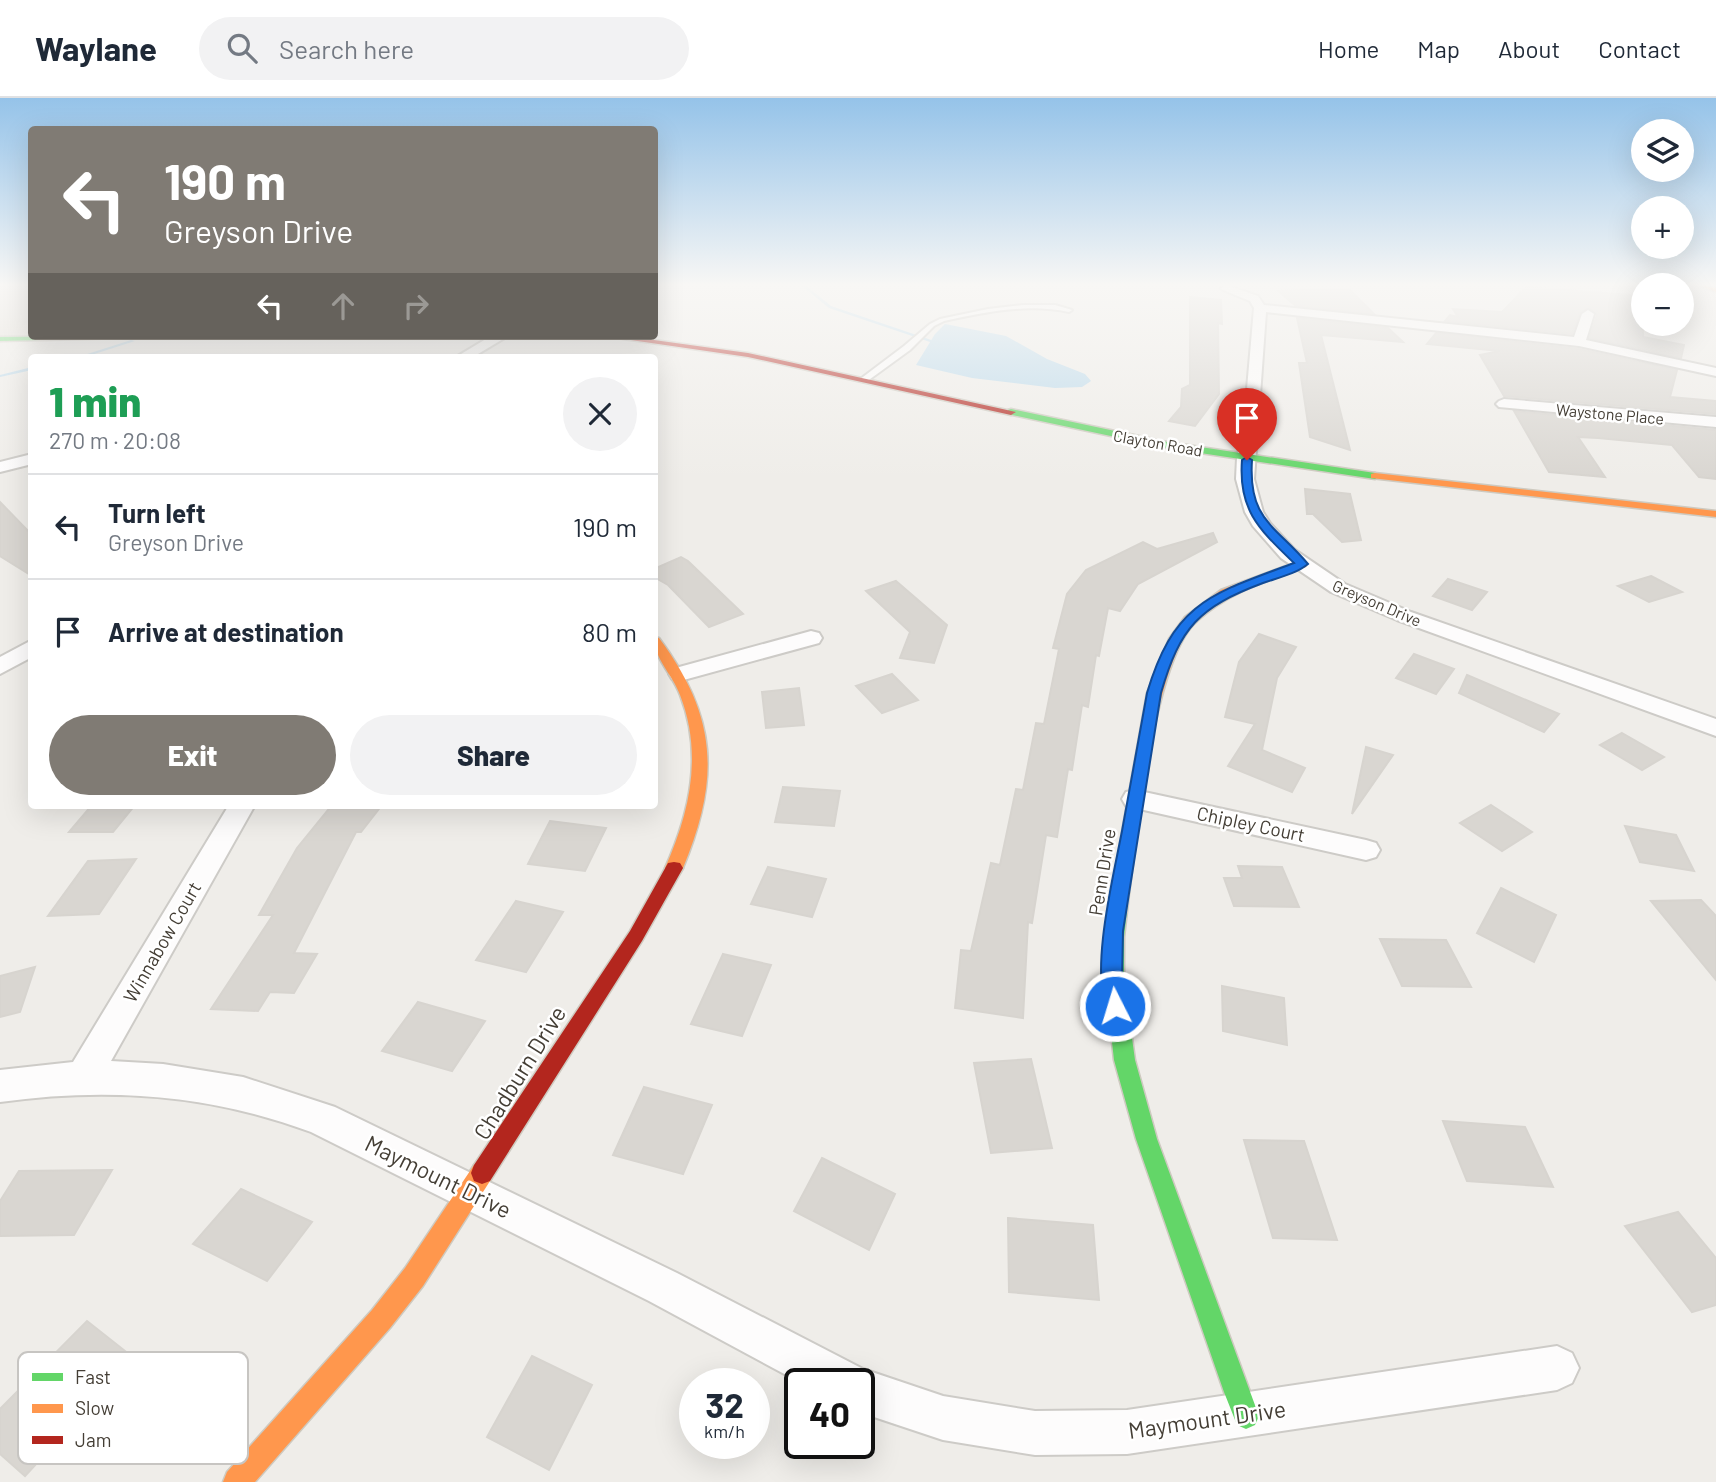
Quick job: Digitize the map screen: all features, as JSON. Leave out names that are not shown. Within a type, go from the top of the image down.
[{"type":"street","name":"Clayton Road","points":[[714,350],[1098,432],[1245,458],[1716,514]]},
{"type":"street","name":"Greyson Drive","points":[[1257,350],[1245,479],[1254,512],[1262,526],[1302,564],[1338,588],[1404,616],[1716,729]]},
{"type":"street","points":[[1614,350],[1716,372]]},
{"type":"street","name":"Waystone Place","points":[[1504,404],[1716,422]]},
{"type":"street","points":[[0,467],[28,460]]},
{"type":"street","name":"Penn Drive","points":[[1246,1416],[1141,1124],[1121,1052],[1112,982],[1113,931],[1154,693],[1163,661],[1178,634],[1196,612],[1224,593],[1302,564]]},
{"type":"street","points":[[680,674],[811,638]]},
{"type":"street","name":"Chadburn Drive","points":[[237,1482],[318,1395],[401,1294],[652,908],[678,861],[695,810],[702,770],[701,736],[694,704],[680,674],[658,646]]},
{"type":"street","points":[[0,667],[28,650]]},
{"type":"street","name":"Chipley Court","points":[[1135,799],[1366,850]]},
{"type":"street","name":"Winnabow Court","points":[[82,1079],[240,809]]},
{"type":"street","name":"Maymount Drive","points":[[0,1086],[82,1079],[154,1077],[217,1085],[276,1100],[322,1119],[663,1287],[817,1368]]},
{"type":"street","name":"Maymount Drive","points":[[875,1396],[943,1418],[1035,1433],[1127,1432],[1557,1368]]},
{"type":"lane","points":[[863,380],[905,350]]},
{"type":"water","points":[[925,350],[1030,350],[1085,374],[1091,381],[1082,387],[1055,388],[972,378],[916,365]]},
{"type":"building","points":[[1190,350],[1218,350],[1219,394],[1195,426],[1169,421],[1181,407],[1182,389],[1190,385]]},
{"type":"building","points":[[1304,350],[1325,350],[1350,450],[1310,437],[1299,363],[1307,363]]},
{"type":"building","points":[[1485,350],[1582,350],[1677,370],[1670,397],[1716,401],[1716,414],[1504,396],[1480,355],[1500,351]]},
{"type":"building","points":[[1642,350],[1683,350],[1681,358]]},
{"type":"building","points":[[1514,411],[1716,430],[1716,479],[1699,477],[1672,445],[1578,437],[1605,477],[1549,472]]},
{"type":"building","points":[[1305,489],[1350,494],[1361,540],[1342,542],[1313,514],[1307,514]]},
{"type":"building","points":[[0,502],[28,531],[28,574],[0,556]]},
{"type":"building","points":[[1213,533],[1217,542],[1138,584],[1120,611],[1108,608],[1099,656],[1096,655],[1088,707],[1082,705],[1072,770],[1068,769],[1057,837],[1046,835],[1032,923],[1028,922],[1023,1018],[955,1008],[961,950],[971,951],[991,863],[1000,865],[1016,789],[1023,790],[1036,723],[1044,724],[1059,649],[1053,648],[1067,594],[1086,570],[1143,542],[1157,549]]},
{"type":"building","points":[[681,557],[743,614],[709,627],[668,585],[658,579],[658,567]]},
{"type":"building","points":[[1651,576],[1682,592],[1649,602],[1618,586]]},
{"type":"building","points":[[1448,579],[1487,592],[1472,610],[1433,596]]},
{"type":"building","points":[[896,581],[947,625],[934,663],[900,658],[910,632],[866,591]]},
{"type":"building","points":[[1259,634],[1296,647],[1277,678],[1262,750],[1305,768],[1292,792],[1228,766],[1255,724],[1225,717],[1239,662]]},
{"type":"building","points":[[1414,654],[1454,669],[1436,694],[1396,678]]},
{"type":"building","points":[[892,674],[918,700],[882,713],[856,686]]},
{"type":"building","points":[[1467,675],[1559,714],[1544,732],[1459,693]]},
{"type":"building","points":[[799,688],[804,725],[766,728],[762,692]]},
{"type":"building","points":[[1622,733],[1664,757],[1642,770],[1600,745]]},
{"type":"building","points":[[1366,747],[1393,755],[1352,814]]},
{"type":"building","points":[[783,787],[840,791],[834,826],[775,822]]},
{"type":"building","points":[[1491,805],[1532,832],[1502,851],[1460,823]]},
{"type":"building","points":[[89,809],[132,809],[113,832],[69,832]]},
{"type":"building","points":[[329,809],[379,809],[361,832],[356,832],[294,953],[317,954],[294,993],[270,992],[258,1011],[211,1009],[273,915],[259,915],[297,848]]},
{"type":"building","points":[[550,821],[606,828],[585,871],[528,864]]},
{"type":"building","points":[[1625,826],[1676,835],[1694,871],[1640,862]]},
{"type":"building","points":[[136,859],[99,914],[48,916],[88,861]]},
{"type":"building","points":[[1238,866],[1282,867],[1299,907],[1234,906],[1224,878],[1242,878]]},
{"type":"building","points":[[768,867],[826,879],[812,917],[751,904]]},
{"type":"building","points":[[1501,888],[1556,915],[1534,962],[1477,933]]},
{"type":"building","points":[[1701,900],[1716,916],[1716,980],[1651,901]]},
{"type":"building","points":[[516,901],[563,912],[526,972],[476,960]]},
{"type":"building","points":[[1380,939],[1446,940],[1471,987],[1402,986]]},
{"type":"building","points":[[723,954],[771,965],[742,1036],[691,1024]]},
{"type":"building","points":[[35,967],[20,1012],[0,1017],[0,976]]},
{"type":"building","points":[[1222,986],[1284,998],[1287,1045],[1223,1031]]},
{"type":"building","points":[[418,1002],[485,1021],[452,1071],[382,1051]]},
{"type":"building","points":[[1031,1059],[1052,1148],[991,1153],[974,1063]]},
{"type":"building","points":[[644,1087],[712,1105],[683,1174],[613,1155]]},
{"type":"building","points":[[1443,1121],[1525,1127],[1553,1187],[1467,1181]]},
{"type":"building","points":[[1244,1140],[1304,1141],[1337,1240],[1273,1238]]},
{"type":"building","points":[[822,1158],[895,1194],[869,1250],[794,1211]]},
{"type":"building","points":[[112,1170],[74,1235],[0,1236],[0,1201],[19,1171]]},
{"type":"building","points":[[241,1189],[312,1222],[267,1281],[193,1244]]},
{"type":"building","points":[[1678,1212],[1716,1258],[1716,1305],[1692,1312],[1625,1226]]},
{"type":"building","points":[[1008,1218],[1093,1225],[1099,1300],[1009,1292]]},
{"type":"building","points":[[87,1321],[126,1352],[56,1352]]},
{"type":"building","points":[[532,1356],[592,1385],[549,1470],[487,1437]]},
{"type":"building","points":[[18,1391],[18,1464],[36,1464],[25,1476],[0,1454],[0,1409]]},
{"type":"waterway","points":[[90,354],[105,350]]},
{"type":"waterway","points":[[0,376],[28,369]]},
{"type":"traffic: fast","points":[[1011,412],[1167,445],[1375,476]]},
{"type":"traffic: fast","points":[[1120,893],[1114,979],[1118,1020],[1134,1099],[1246,1416]]},
{"type":"traffic: slow","points":[[1375,476],[1716,514]]},
{"type":"traffic: slow","points":[[1120,893],[1154,693],[1176,639],[1190,620],[1225,593],[1302,564]]},
{"type":"traffic: slow","points":[[658,646],[687,693],[696,722],[700,750],[700,780],[695,809],[674,868]]},
{"type":"traffic: slow","points":[[237,1482],[381,1319],[414,1277],[482,1173]]},
{"type":"traffic: jam","points":[[708,350],[748,355],[1011,412]]},
{"type":"traffic: jam","points":[[482,1173],[636,936],[674,868]]},
{"type":"route","points":[[1115,1006],[1112,982],[1113,931],[1154,693],[1163,661],[1178,634],[1196,612],[1224,593],[1302,564],[1288,554],[1262,526],[1254,512],[1245,479],[1247,460]]}]
